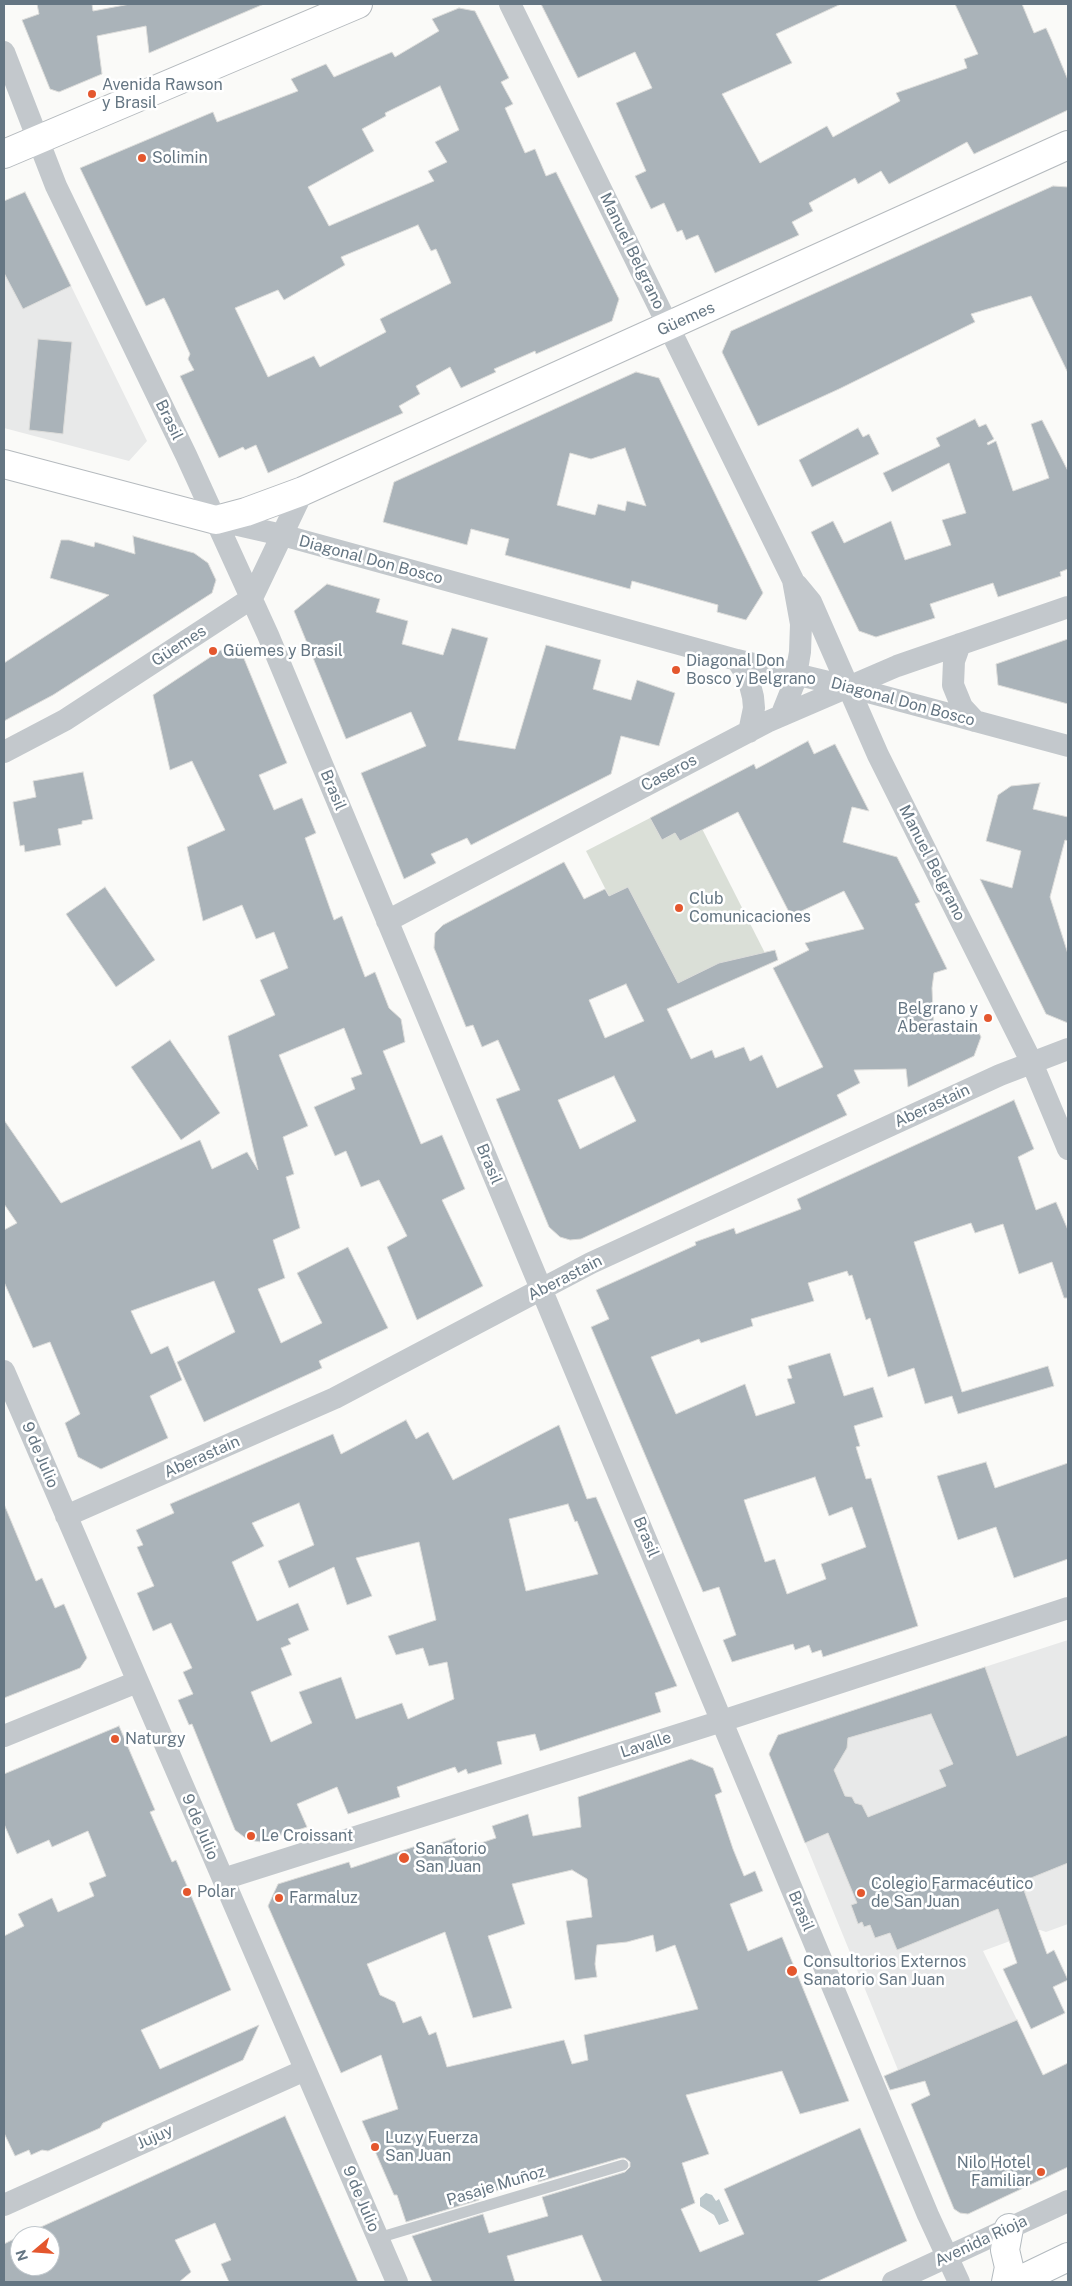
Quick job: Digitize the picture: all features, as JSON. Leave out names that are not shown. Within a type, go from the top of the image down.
[{"type":"main road","points":[[4,154],[358,4]]},
{"type":"main road","name":"Güemes","points":[[216,520],[246,512],[303,491],[1068,145]]},
{"type":"main road","name":"Diagonal Don Bosco","points":[[4,464],[216,520]]},
{"type":"main road","points":[[1009,2228],[1005,2250],[1018,2278],[1068,2257]]},
{"type":"street","name":"Manuel Belgrano","points":[[510,4],[670,326],[793,580],[811,602],[878,755],[1032,1063],[1068,1149]]},
{"type":"street","name":"Brasil","points":[[4,52],[56,186],[252,598],[959,2282]]},
{"type":"street","points":[[252,598],[303,491]]},
{"type":"street","name":"Diagonal Don Bosco","points":[[216,520],[282,535],[737,660],[849,687],[1068,746]]},
{"type":"street","name":"Manuel Belgrano","points":[[781,716],[796,674],[800,652],[801,624],[793,580]]},
{"type":"street","name":"Güemes","points":[[4,752],[65,720],[252,598]]},
{"type":"street","name":"Caseros","points":[[387,921],[781,716],[897,666],[1068,607]]},
{"type":"street","points":[[960,644],[954,661],[953,685],[962,707],[975,721]]},
{"type":"street","points":[[737,660],[748,677],[753,697],[754,708],[749,732]]},
{"type":"street","name":"Aberastain","points":[[66,1516],[335,1398],[608,1255],[1000,1075],[1068,1050]]},
{"type":"street","name":"9 de Julio","points":[[4,1371],[397,2282]]},
{"type":"street","name":"Lavalle","points":[[223,1879],[722,1721],[1068,1608]]},
{"type":"street","points":[[4,1736],[137,1682]]},
{"type":"street","name":"Jujuy","points":[[4,2205],[305,2070]]},
{"type":"street","name":"Avenida Rioja","points":[[893,2282],[1068,2201]]},
{"type":"lane","name":"Pasaje Muñoz","points":[[378,2238],[622,2165]]},
{"type":"shaded area","points":[[25,192],[147,441],[129,461],[4,428],[4,201]]},
{"type":"shaded area","name":"Club Comunicaciones","points":[[687,799],[770,963],[667,1009],[586,851]]},
{"type":"shaded area","name":"Colegio Farmacéutico de San Juan","points":[[1068,1640],[1068,1924],[1046,1932],[1040,1930],[983,1951],[1017,2020],[898,2070],[769,1754],[778,1735],[840,1714],[848,1738],[921,1717],[914,1690]]},
{"type":"shaded area","points":[[706,2193],[712,2195],[716,2201],[719,2199],[729,2221],[719,2225],[714,2215],[700,2206],[700,2198]]},
{"type":"building","points":[[37,4],[92,4],[93,11],[130,4],[264,4],[149,53],[146,26],[97,36],[102,74],[59,92],[50,89],[22,20],[39,14]]},
{"type":"building","points":[[541,4],[841,4],[776,34],[792,63],[722,94],[760,163],[827,126],[833,137],[900,101],[896,93],[967,68],[964,59],[978,54],[955,4],[1022,4],[1034,33],[1046,28],[1051,39],[1068,80],[1068,110],[974,154],[967,142],[889,184],[881,171],[858,184],[855,178],[809,203],[813,211],[792,222],[799,235],[715,273],[698,235],[686,240],[682,230],[677,232],[664,203],[651,209],[635,176],[646,171],[616,103],[652,88],[635,52],[578,78]]},
{"type":"building","points":[[459,8],[475,11],[509,78],[501,82],[513,104],[505,108],[525,153],[535,149],[546,176],[556,172],[619,299],[612,321],[536,354],[535,351],[494,369],[496,372],[461,388],[450,367],[416,386],[420,394],[399,406],[403,413],[268,473],[256,445],[245,450],[243,447],[219,458],[180,376],[194,370],[188,359],[190,354],[169,308],[164,298],[146,306],[80,168],[213,112],[217,122],[298,91],[291,79],[326,64],[334,77],[392,52],[395,57],[439,31],[432,19]],"holes":[[[440,86],[459,130],[435,142],[447,162],[428,171],[434,181],[329,226],[308,187],[374,151],[362,129],[386,116],[385,113]],[[418,225],[431,251],[436,249],[451,283],[380,319],[386,332],[320,367],[314,356],[268,377],[235,308],[278,290],[284,300],[345,265],[341,257]]]},
{"type":"building","points":[[1053,186],[1068,187],[1068,373],[1031,296],[971,314],[975,322],[839,389],[758,426],[722,352],[731,331]]},
{"type":"building","points":[[25,192],[71,286],[23,309],[4,273],[4,201]]},
{"type":"building","points":[[38,339],[72,342],[63,434],[29,430]]},
{"type":"building","points":[[636,372],[659,378],[763,593],[746,620],[717,612],[718,605],[632,581],[630,589],[505,555],[509,539],[471,529],[467,545],[383,522],[394,482]],"holes":[[[625,448],[646,506],[627,501],[625,511],[598,504],[595,515],[557,505],[570,453],[591,459]]]},
{"type":"building","points":[[975,419],[979,427],[986,424],[994,439],[987,443],[988,445],[996,441],[1013,491],[1049,478],[1031,424],[1042,420],[1068,471],[1068,569],[1060,572],[1061,576],[998,597],[993,583],[930,604],[935,618],[876,637],[859,631],[811,532],[833,521],[844,543],[891,521],[905,560],[951,545],[942,520],[966,513],[949,463],[892,492],[883,473],[940,446],[936,438]]},
{"type":"building","points":[[858,428],[863,437],[869,434],[879,454],[812,487],[799,460]]},
{"type":"building","points":[[133,536],[194,553],[208,563],[216,580],[212,593],[53,695],[4,721],[4,663],[109,595],[50,578],[61,540],[69,540],[94,547],[95,542],[135,554]]},
{"type":"building","points":[[327,584],[380,599],[376,612],[408,621],[402,644],[443,655],[452,628],[488,638],[458,740],[515,749],[546,645],[601,660],[593,689],[631,700],[637,680],[675,693],[659,746],[621,736],[611,774],[471,845],[467,838],[431,854],[436,863],[404,879],[361,773],[426,746],[411,712],[346,739],[294,611]]},
{"type":"building","points":[[1068,639],[1068,704],[998,685],[996,664]]},
{"type":"building","points":[[238,644],[287,763],[259,775],[274,810],[302,798],[316,833],[305,838],[334,920],[342,916],[365,977],[375,972],[389,1008],[401,1019],[405,1042],[383,1051],[421,1144],[442,1135],[457,1170],[465,1189],[442,1200],[483,1286],[417,1320],[387,1247],[407,1236],[379,1180],[361,1187],[346,1151],[335,1156],[314,1107],[355,1089],[351,1078],[362,1074],[344,1028],[279,1055],[308,1126],[283,1137],[294,1174],[286,1177],[300,1228],[273,1240],[285,1278],[258,1289],[281,1343],[322,1323],[297,1273],[348,1247],[388,1328],[319,1361],[322,1368],[204,1422],[177,1362],[235,1332],[214,1281],[131,1311],[151,1354],[168,1346],[182,1380],[150,1396],[168,1438],[101,1469],[78,1457],[65,1423],[80,1414],[50,1342],[33,1348],[4,1282],[4,1230],[17,1223],[4,1204],[4,1120],[61,1203],[200,1140],[212,1169],[247,1152],[258,1170],[228,1036],[275,1015],[260,980],[288,968],[274,932],[256,939],[242,905],[203,921],[187,847],[225,830],[192,761],[170,770],[153,695],[221,650]]},
{"type":"building","points":[[808,741],[814,754],[835,744],[869,811],[852,807],[843,842],[897,857],[920,902],[915,904],[947,969],[934,973],[932,988],[934,1035],[971,1017],[981,1037],[974,1056],[908,1087],[906,1069],[854,1070],[860,1083],[837,1095],[847,1115],[581,1239],[570,1240],[560,1237],[549,1227],[496,1099],[520,1090],[498,1040],[482,1047],[473,1025],[466,1027],[434,948],[435,933],[443,925],[564,862],[584,899],[605,889],[609,896],[628,887],[678,983],[719,963],[775,950],[778,960],[667,1009],[691,1059],[712,1050],[715,1058],[744,1047],[750,1061],[762,1055],[777,1088],[823,1067],[773,968],[809,950],[805,943],[864,929],[844,891],[791,916],[738,812],[680,841],[675,833],[662,840],[650,818],[754,764],[756,769]],"holes":[[[626,984],[644,1021],[605,1038],[589,1000]],[[614,1076],[636,1121],[580,1149],[558,1100]]]},
{"type":"building","points":[[83,772],[93,819],[82,821],[82,824],[58,829],[61,845],[25,852],[24,845],[20,846],[13,802],[36,797],[33,781]]},
{"type":"building","points":[[1040,783],[1033,809],[1068,817],[1068,841],[1065,840],[1050,897],[1068,954],[1068,1023],[1046,1014],[980,879],[1012,888],[1021,851],[986,841],[998,795],[1011,786]]},
{"type":"building","points":[[105,887],[155,960],[116,987],[66,914]]},
{"type":"building","points":[[170,1040],[220,1113],[181,1140],[131,1067]]},
{"type":"building","points":[[1014,1100],[1034,1149],[1018,1157],[1036,1210],[1056,1202],[1068,1230],[1068,1298],[1064,1298],[1052,1262],[1019,1274],[1003,1224],[975,1233],[971,1223],[914,1242],[962,1392],[1048,1366],[1054,1386],[958,1414],[952,1396],[925,1404],[914,1368],[888,1377],[870,1318],[866,1320],[852,1275],[849,1276],[847,1271],[808,1283],[814,1301],[751,1319],[753,1326],[701,1343],[699,1339],[651,1357],[676,1414],[745,1384],[756,1416],[795,1403],[787,1379],[792,1378],[788,1366],[830,1353],[844,1396],[873,1387],[883,1417],[854,1426],[860,1446],[856,1447],[866,1479],[871,1478],[918,1626],[823,1657],[821,1650],[812,1653],[809,1645],[795,1650],[793,1644],[732,1662],[723,1640],[736,1635],[719,1587],[703,1592],[591,1327],[609,1319],[596,1290],[696,1245],[695,1242],[734,1228],[736,1234],[801,1209],[797,1199]],"holes":[[[815,1477],[829,1516],[852,1507],[866,1547],[821,1564],[826,1579],[787,1594],[775,1559],[765,1562],[744,1500]]]},
{"type":"building","points":[[406,1420],[416,1439],[428,1432],[453,1480],[559,1425],[587,1499],[596,1497],[677,1686],[655,1693],[661,1712],[540,1751],[535,1734],[497,1742],[502,1764],[468,1774],[466,1769],[458,1773],[455,1767],[397,1787],[400,1797],[348,1814],[337,1787],[297,1804],[307,1827],[261,1842],[248,1840],[235,1830],[192,1724],[189,1725],[178,1700],[193,1694],[183,1672],[192,1668],[171,1623],[153,1631],[137,1593],[154,1586],[137,1547],[143,1545],[136,1530],[174,1513],[170,1504],[333,1434],[341,1454]],"holes":[[[299,1503],[314,1545],[278,1561],[289,1588],[334,1567],[347,1605],[372,1596],[356,1558],[419,1542],[436,1620],[388,1636],[396,1655],[423,1648],[429,1666],[447,1662],[454,1699],[408,1719],[402,1703],[356,1719],[341,1677],[299,1692],[312,1723],[271,1742],[251,1692],[292,1675],[281,1648],[291,1644],[288,1639],[309,1630],[298,1603],[257,1621],[232,1562],[264,1546],[252,1523]],[[568,1504],[575,1522],[577,1521],[598,1574],[526,1591],[509,1519]]]},
{"type":"building","points":[[986,1462],[995,1488],[1068,1463],[1068,1559],[1014,1578],[996,1527],[958,1540],[937,1476]]},
{"type":"building","points":[[4,1504],[36,1581],[42,1578],[55,1608],[64,1604],[87,1658],[80,1668],[4,1698]]},
{"type":"building","points":[[985,1667],[1017,1756],[1068,1735],[1068,1863],[1021,1882],[1047,1954],[1054,1950],[1068,1980],[1053,1987],[1065,2013],[1031,2029],[1003,1969],[1017,1963],[998,1909],[897,1950],[890,1933],[875,1938],[870,1925],[864,1927],[862,1922],[858,1924],[851,1905],[857,1903],[828,1833],[805,1843],[769,1754],[778,1735]],"holes":[[[931,1714],[953,1764],[939,1770],[946,1786],[868,1817],[862,1805],[855,1803],[852,1797],[845,1796],[834,1770],[847,1748],[848,1738]]]},
{"type":"building","points":[[119,1726],[155,1810],[150,1812],[172,1862],[176,1860],[231,1990],[141,2030],[160,2069],[259,2025],[243,2060],[103,2123],[100,2128],[48,2151],[42,2150],[31,2155],[29,2150],[15,2156],[4,2133],[4,1936],[24,1926],[18,1914],[52,1898],[58,1912],[94,1896],[89,1883],[106,1876],[88,1831],[52,1847],[49,1840],[17,1854],[4,1824],[4,1774]]},
{"type":"building","points":[[691,1759],[713,1768],[722,1792],[715,1795],[733,1849],[744,1876],[755,1871],[763,1891],[730,1904],[748,1951],[782,1937],[849,2101],[800,2114],[782,2071],[686,2095],[709,2154],[682,2163],[695,2203],[681,2209],[700,2252],[744,2234],[724,2189],[860,2128],[907,2241],[816,2282],[602,2282],[582,2235],[507,2256],[515,2282],[432,2282],[412,2236],[483,2214],[489,2233],[548,2216],[542,2197],[625,2172],[630,2167],[630,2162],[625,2158],[621,2158],[538,2182],[538,2179],[478,2196],[479,2200],[406,2222],[397,2195],[394,2195],[362,2121],[398,2109],[381,2055],[341,2073],[268,1906],[278,1884],[349,1862],[351,1868],[416,1846],[417,1851],[455,1838],[459,1850],[496,1838],[492,1826],[528,1814],[533,1836],[581,1827],[578,1797]],"holes":[[[572,1870],[587,1879],[592,1917],[566,1921],[575,1980],[597,1977],[595,1964],[597,1945],[627,1942],[653,1935],[656,1952],[675,1945],[698,2009],[584,2035],[588,2060],[572,2064],[564,2040],[447,2067],[436,2032],[429,2035],[421,2016],[403,2023],[395,2002],[380,1995],[367,1964],[445,1932],[473,2018],[512,2008],[488,1936],[525,1924],[512,1884]]]},
{"type":"building","points":[[1017,2020],[1043,2075],[1068,2063],[1068,2167],[968,2214],[960,2213],[954,2209],[911,2104],[930,2095],[925,2081],[890,2090],[884,2076]]},
{"type":"building","points":[[285,2116],[358,2282],[229,2282],[221,2264],[231,2260],[215,2223],[175,2240],[191,2272],[179,2282],[4,2282],[4,2244],[10,2241],[10,2276],[60,2276],[60,2226],[43,2226]]},
{"type":"place","name":"Avenida Rawson y Brasil","points":[[92,94]]},
{"type":"place","name":"Solimin","points":[[142,158]]},
{"type":"place","name":"Güemes y Brasil","points":[[213,651]]},
{"type":"place","name":"Diagonal Don Bosco y Belgrano","points":[[676,670]]},
{"type":"place","name":"Club Comunicaciones","points":[[679,908]]},
{"type":"place","name":"Belgrano y Aberastain","points":[[988,1018]]},
{"type":"place","name":"Naturgy","points":[[115,1739]]},
{"type":"place","name":"Le Croissant","points":[[251,1836]]},
{"type":"place","name":"Sanatorio San Juan","points":[[404,1858]]},
{"type":"place","name":"Polar","points":[[187,1892]]},
{"type":"place","name":"Colegio Farmacéutico de San Juan","points":[[861,1893]]},
{"type":"place","name":"Farmaluz","points":[[279,1898]]},
{"type":"place","name":"Consultorios Externos Sanatorio San Juan","points":[[792,1971]]},
{"type":"place","name":"Luz y Fuerza San Juan","points":[[375,2147]]},
{"type":"place","name":"Nilo Hotel Familiar","points":[[1041,2172]]}]
